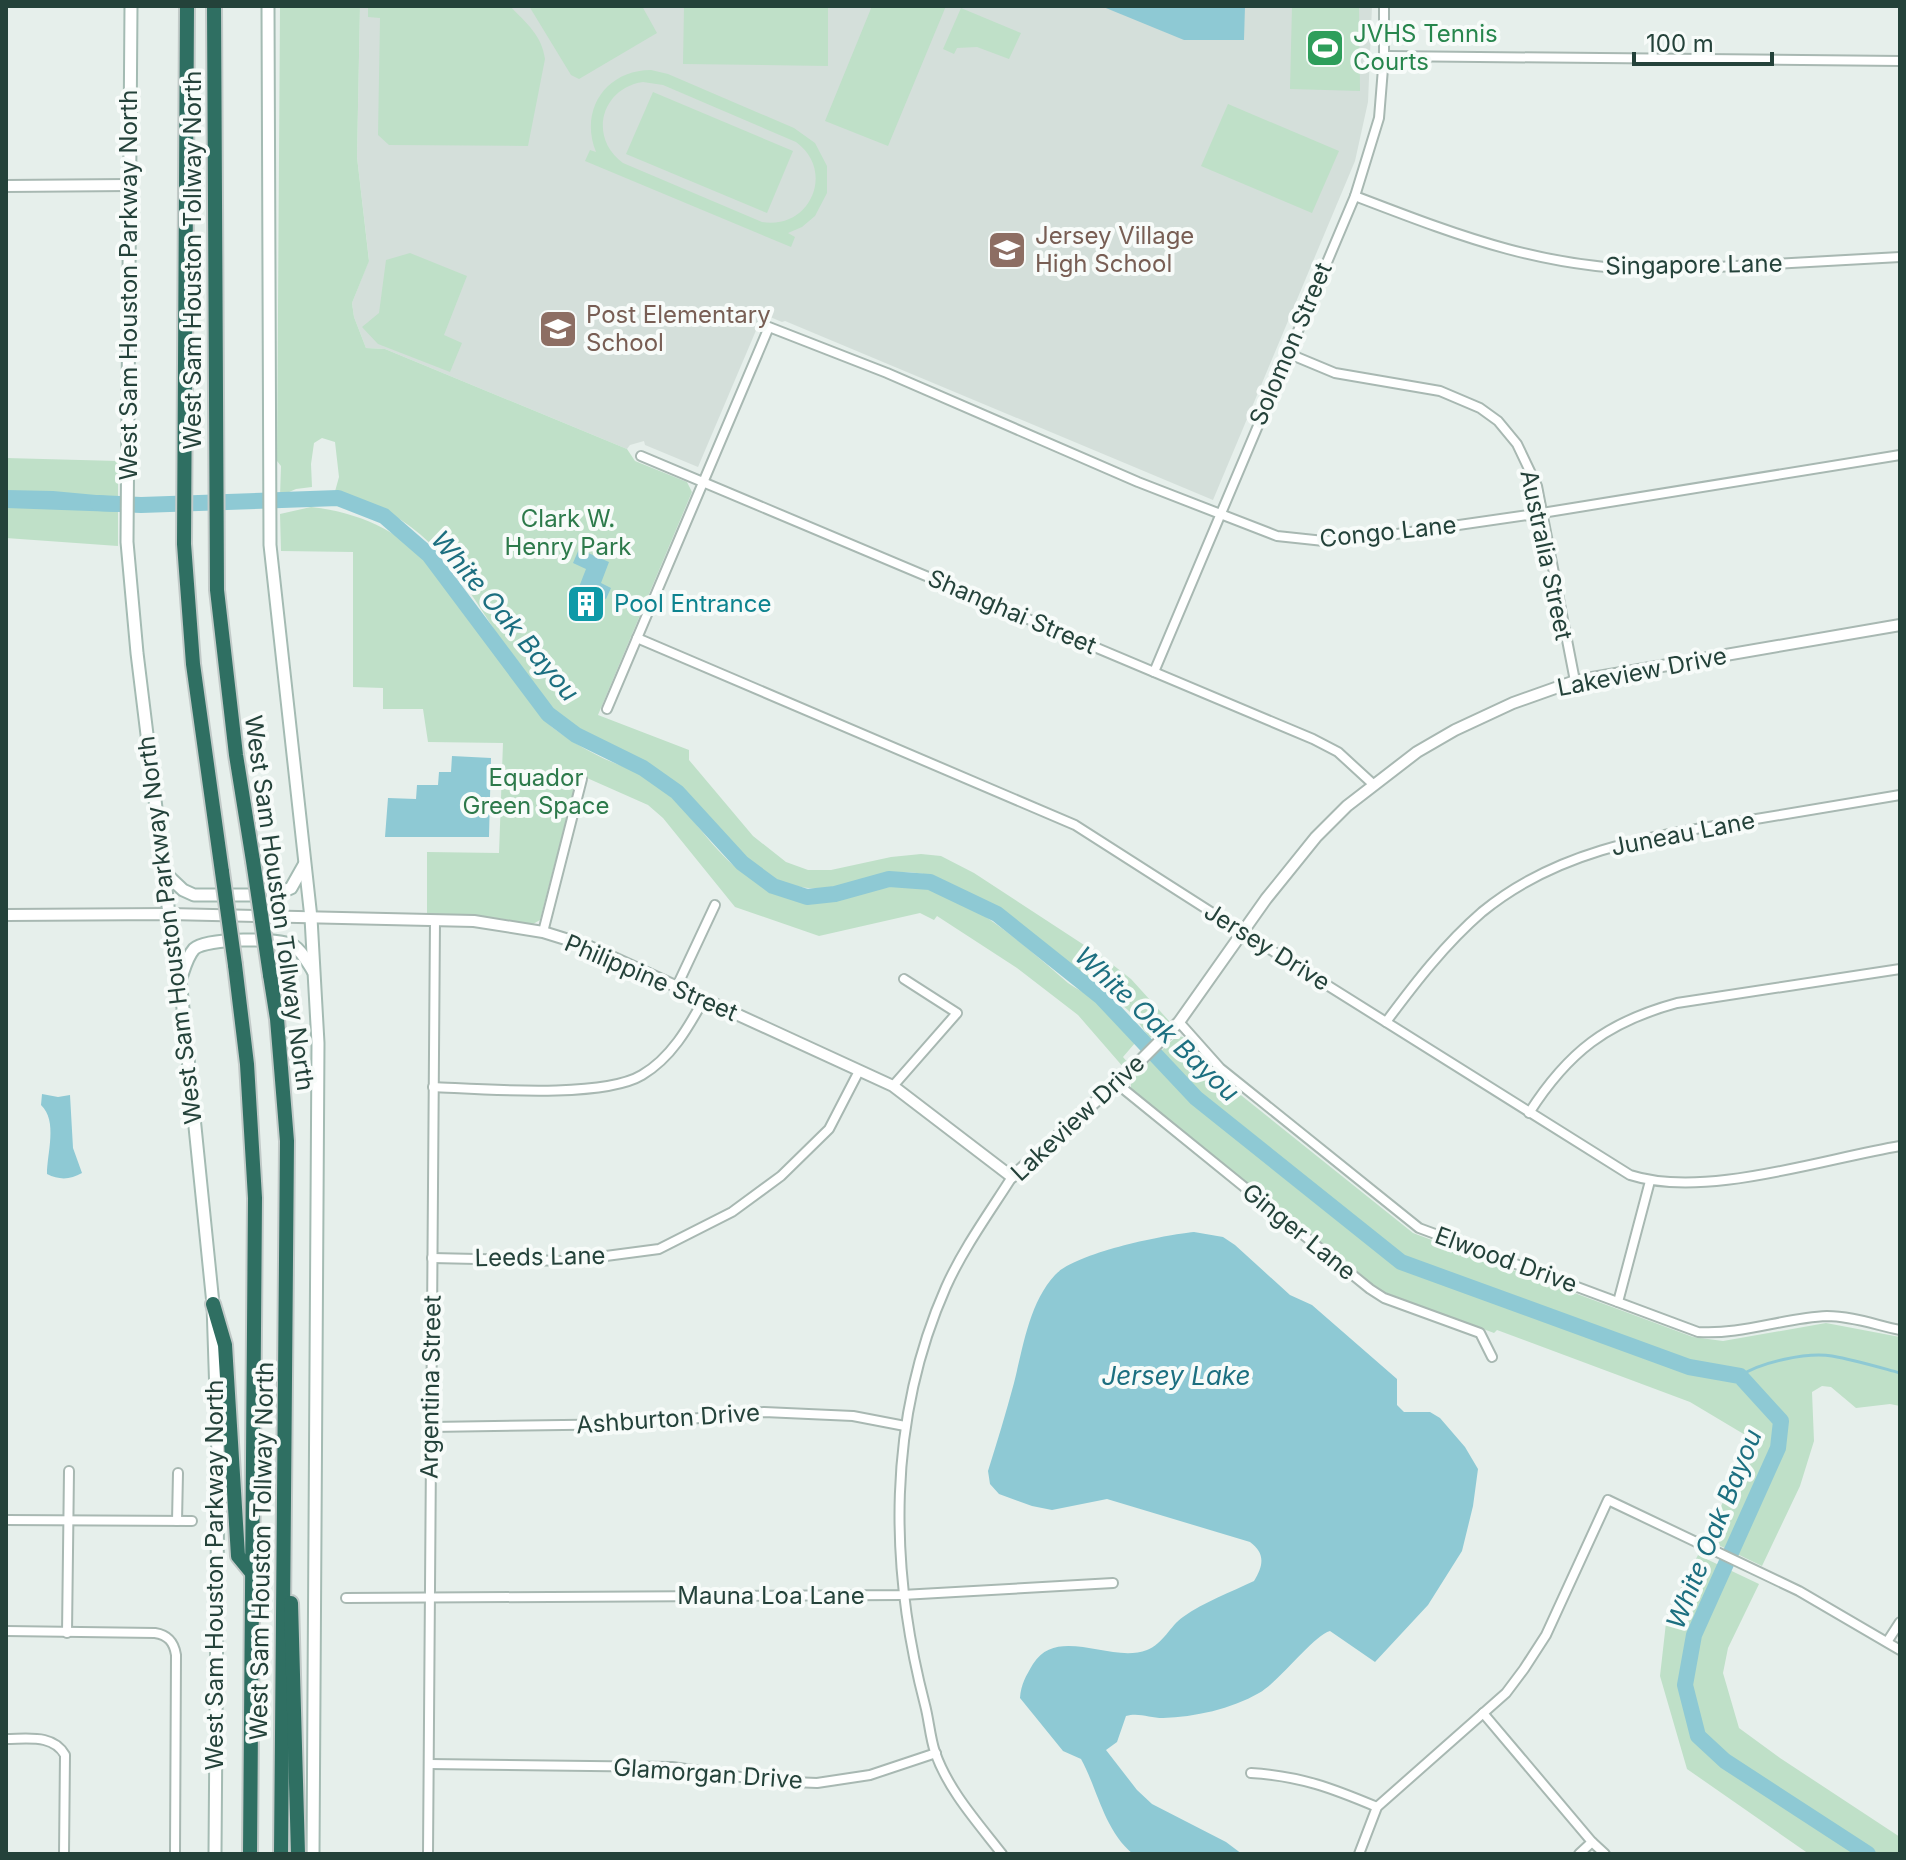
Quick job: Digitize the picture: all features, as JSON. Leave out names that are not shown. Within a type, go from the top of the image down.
[{"type":"highway","name":"West Sam Houston Tollway North","points":[[187,6],[184,544],[193,664],[235,965],[247,1064],[254,1165],[250,1854]]},
{"type":"highway","name":"West Sam Houston Tollway North","points":[[214,6],[217,590],[236,755],[277,1019],[287,1141],[281,1854]]},
{"type":"highway","points":[[213,1304],[225,1345],[238,1556],[252,1573]]},
{"type":"highway","points":[[284,1523],[294,1629],[298,1854]]},
{"type":"main road","name":"West Sam Houston Parkway North","points":[[131,6],[127,542],[137,653],[169,914],[180,979],[213,1304],[218,1456],[215,1854]]},
{"type":"main road","points":[[268,6],[270,545],[311,918],[318,1085],[313,1854]]},
{"type":"main road","points":[[165,873],[183,890],[194,895],[275,895],[291,888],[304,865]]},
{"type":"main road","points":[[180,979],[195,948],[209,942],[283,941],[296,947],[314,971]]},
{"type":"street","name":"Solomon Street","points":[[1154,672],[1355,196],[1379,118],[1384,6]]},
{"type":"street","points":[[1384,56],[1900,61]]},
{"type":"street","points":[[6,186],[129,185]]},
{"type":"street","name":"Singapore Lane","points":[[1355,196],[1486,245],[1577,265],[1663,270],[1900,257]]},
{"type":"street","name":"Congo Lane","points":[[703,482],[769,327],[887,373],[1138,482],[1277,536],[1324,541],[1369,538],[1900,455]]},
{"type":"street","name":"Australia Street","points":[[1287,353],[1335,373],[1440,391],[1480,408],[1498,421],[1517,444],[1537,486],[1575,681]]},
{"type":"street","name":"Shanghai Street","points":[[641,456],[1338,752],[1374,785]]},
{"type":"street","points":[[607,709],[703,482]]},
{"type":"street","name":"Lakeview Drive","points":[[1002,1854],[964,1804],[936,1753],[916,1674],[902,1595],[898,1528],[905,1426],[920,1359],[946,1287],[1012,1177],[1179,1022],[1279,881],[1316,837],[1347,806],[1417,752],[1513,703],[1575,681],[1900,625]]},
{"type":"street","name":"Jersey Drive","points":[[637,638],[1075,825],[1529,1113],[1613,1165],[1650,1181],[1710,1183],[1900,1146]]},
{"type":"street","points":[[543,932],[582,779]]},
{"type":"street","name":"Juneau Lane","points":[[1386,1022],[1441,952],[1484,911],[1533,879],[1588,853],[1641,838],[1900,795]]},
{"type":"street","points":[[677,986],[715,905]]},
{"type":"street","name":"Philippine Street","points":[[6,915],[169,914],[474,921],[543,932],[588,946],[893,1086],[1012,1177]]},
{"type":"street","name":"Argentina Street","points":[[428,1854],[435,920]]},
{"type":"street","points":[[1529,1113],[1550,1081],[1585,1047],[1609,1030],[1650,1010],[1677,1003],[1900,969]]},
{"type":"street","points":[[893,1086],[957,1013],[904,979]]},
{"type":"street","points":[[433,1087],[550,1090],[610,1086],[640,1076],[663,1058],[684,1035],[704,999]]},
{"type":"street","name":"Elwood Drive","points":[[1179,1022],[1220,1068],[1419,1228],[1698,1332],[1723,1334],[1824,1316],[1843,1317],[1900,1330]]},
{"type":"street","name":"Leeds Lane","points":[[432,1258],[568,1261],[659,1249],[732,1212],[781,1176],[829,1129],[859,1071]]},
{"type":"street","name":"Ginger Lane","points":[[1116,1083],[1370,1289],[1384,1298],[1480,1333],[1492,1357]]},
{"type":"street","points":[[1618,1302],[1650,1181]]},
{"type":"street","name":"Ashburton Drive","points":[[431,1427],[636,1424],[764,1412],[853,1416],[905,1426]]},
{"type":"street","points":[[67,1633],[69,1471]]},
{"type":"street","points":[[177,1521],[178,1473]]},
{"type":"street","points":[[1359,1854],[1377,1807],[1506,1693],[1546,1635],[1608,1500],[1755,1569],[1900,1650]]},
{"type":"street","points":[[6,1520],[192,1521]]},
{"type":"street","name":"Mauna Loa Lane","points":[[346,1598],[902,1595],[1113,1583]]},
{"type":"street","points":[[1887,1642],[1900,1622]]},
{"type":"street","points":[[6,1631],[155,1633],[164,1634],[170,1639],[176,1655],[175,1854]]},
{"type":"street","points":[[1483,1713],[1605,1854]]},
{"type":"street","points":[[6,1739],[42,1740],[59,1746],[65,1755],[64,1854]]},
{"type":"street","name":"Glamorgan Drive","points":[[429,1764],[672,1767],[768,1781],[817,1783],[870,1775],[936,1753]]},
{"type":"street","points":[[1251,1773],[1286,1775],[1314,1782],[1377,1807]]},
{"type":"street","points":[[1579,1854],[1592,1842]]},
{"type":"shaded area","name":"Jersey Village High School","points":[[1372,6],[1368,102],[1355,161],[1213,500],[763,314],[698,467],[645,445],[644,441],[627,449],[385,349],[366,348],[354,317],[352,303],[369,260],[357,157],[360,7]]},
{"type":"green space","name":"Clark W. Henry Park","points":[[280,6],[360,6],[357,157],[369,261],[352,303],[366,348],[385,349],[627,449],[635,461],[687,482],[692,492],[598,715],[689,750],[689,760],[753,836],[786,862],[808,870],[831,870],[891,857],[941,856],[974,873],[1104,958],[1131,979],[1170,1022],[1150,1038],[1128,1010],[1111,1002],[1057,953],[1019,924],[978,898],[932,876],[893,873],[829,888],[811,888],[784,883],[767,875],[666,776],[638,758],[578,729],[552,709],[512,657],[475,599],[433,546],[409,525],[380,509],[334,495],[339,477],[335,442],[322,438],[314,443],[312,487],[296,489],[280,496],[281,466],[277,461]]},
{"type":"green space","points":[[368,6],[510,6],[537,36],[545,59],[528,146],[389,145],[378,135],[380,18],[368,17]]},
{"type":"green space","points":[[529,6],[642,6],[657,33],[579,79],[571,75]]},
{"type":"green space","points":[[684,6],[828,6],[828,66],[683,64]]},
{"type":"green space","points":[[872,6],[946,6],[888,146],[825,121]]},
{"type":"green space","name":"JVHS Tennis Courts","points":[[1292,6],[1359,6],[1360,91],[1290,89]]},
{"type":"green space","points":[[961,8],[1021,33],[1009,59],[977,47],[957,48],[954,54],[943,49]]},
{"type":"green space","points":[[651,70],[668,74],[794,128],[815,143],[827,166],[827,193],[815,216],[788,233],[795,237],[791,247],[585,161],[590,150],[596,152],[591,121],[600,95],[621,77]],"holes":[[[643,82],[663,85],[796,142],[808,154],[814,168],[812,196],[804,208],[793,217],[779,222],[762,222],[623,163],[605,141],[604,115],[609,104],[629,86]]]},
{"type":"green space","points":[[653,92],[793,151],[767,213],[626,154]]},
{"type":"green space","points":[[1228,104],[1339,151],[1312,213],[1201,166]]},
{"type":"green space","points":[[410,253],[467,276],[444,335],[462,343],[450,372],[378,344],[362,327],[379,313],[386,260]]},
{"type":"green space","points":[[6,458],[118,461],[118,546],[6,538]]},
{"type":"green space","name":"Equador Green Space","points":[[311,507],[348,514],[379,526],[406,542],[429,562],[449,586],[545,721],[588,750],[653,781],[675,800],[741,871],[774,890],[811,902],[909,886],[942,893],[962,902],[1000,927],[1068,983],[1104,1007],[1135,1043],[1123,1057],[1129,1064],[1124,1068],[1078,1015],[1017,968],[937,916],[934,920],[920,913],[819,936],[735,907],[663,818],[648,805],[578,774],[540,920],[533,924],[477,915],[427,914],[427,852],[499,853],[503,743],[428,742],[423,709],[383,709],[383,688],[353,687],[353,552],[281,551],[280,514]]},
{"type":"green space","points":[[1177,1036],[1183,1037],[1217,1076],[1413,1233],[1693,1337],[1723,1341],[1826,1323],[1900,1337],[1900,1406],[1890,1404],[1856,1408],[1831,1387],[1822,1386],[1812,1392],[1814,1441],[1800,1486],[1762,1566],[1706,1539],[1752,1439],[1690,1402],[1497,1330],[1494,1333],[1381,1291],[1131,1089],[1131,1079]]},
{"type":"green space","points":[[1698,1555],[1759,1584],[1728,1648],[1723,1673],[1739,1728],[1900,1837],[1900,1854],[1809,1854],[1687,1769],[1660,1676],[1667,1614]]},
{"type":"water","points":[[1101,6],[1245,6],[1244,40],[1184,40]]},
{"type":"water","points":[[6,490],[118,497],[118,512],[6,508]]},
{"type":"water","points":[[579,549],[609,562],[601,583],[611,588],[606,599],[579,587],[586,569],[573,563]]},
{"type":"water","points":[[452,756],[491,758],[489,837],[385,837],[388,798],[416,799],[417,785],[438,785],[439,772],[451,772]]},
{"type":"water","points":[[42,1094],[58,1097],[70,1095],[73,1148],[82,1173],[78,1175],[64,1178],[47,1174],[50,1128],[41,1105]]},
{"type":"water","name":"Jersey Lake","points":[[1194,1232],[1223,1237],[1290,1295],[1312,1305],[1397,1379],[1397,1405],[1404,1412],[1430,1412],[1440,1418],[1465,1447],[1478,1469],[1462,1551],[1428,1605],[1375,1662],[1330,1631],[1315,1641],[1267,1687],[1237,1704],[1188,1716],[1126,1716],[1117,1742],[1106,1750],[1137,1790],[1152,1804],[1226,1842],[1242,1854],[1133,1854],[1108,1822],[1081,1759],[1063,1751],[1020,1698],[1024,1680],[1033,1664],[1056,1647],[1133,1653],[1153,1647],[1191,1612],[1254,1581],[1260,1570],[1260,1555],[1250,1542],[1107,1499],[1052,1510],[1032,1506],[999,1494],[990,1484],[988,1471],[1028,1326],[1039,1299],[1055,1275],[1081,1259],[1100,1253],[1142,1241]]},
{"type":"waterway","name":"White Oak Bayou","points":[[98,503],[141,505],[338,498],[384,516],[429,555],[548,714],[576,735],[643,768],[677,792],[742,863],[773,886],[807,897],[835,894],[889,879],[930,882],[997,914],[1101,997],[1196,1098],[1401,1262],[1689,1367],[1740,1376],[1781,1421],[1778,1448],[1694,1635],[1685,1685],[1698,1736],[1725,1761],[1868,1854]]},
{"type":"waterway","points":[[1740,1376],[1772,1362],[1822,1355],[1900,1373]]},
{"type":"place","name":"JVHS Tennis Courts","points":[[1325,48]]},
{"type":"place","name":"Jersey Village High School","points":[[1007,250]]},
{"type":"place","name":"Post Elementary School","points":[[558,329]]},
{"type":"place","name":"Pool Entrance","points":[[586,604]]}]
